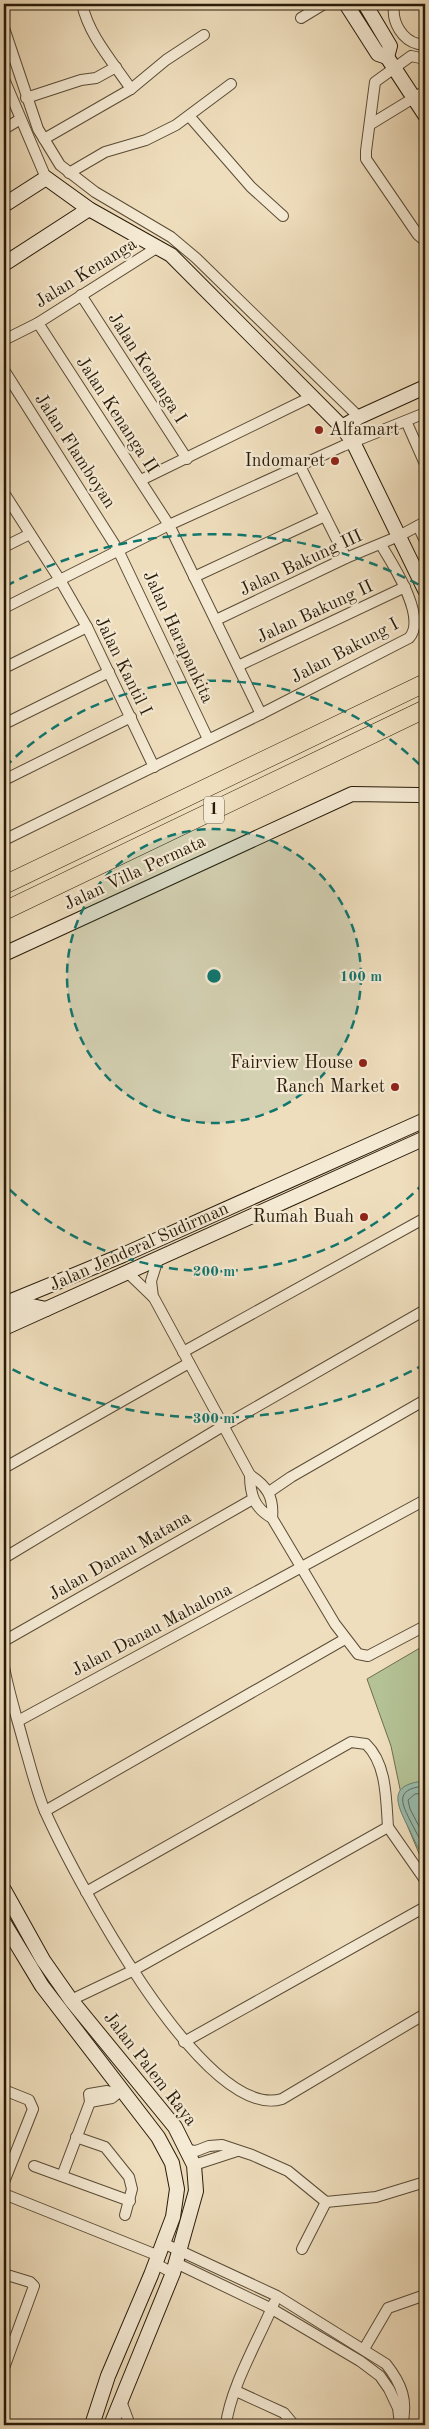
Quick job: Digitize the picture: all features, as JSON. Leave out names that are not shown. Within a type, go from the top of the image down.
[{"type":"highway","name":"1","points":[[4,885],[425,684]]},
{"type":"highway","name":"1","points":[[4,911],[425,709]]},
{"type":"street","points":[[82,4],[84,16],[93,34],[131,89]]},
{"type":"street","points":[[302,18],[324,4]]},
{"type":"street","points":[[346,4],[378,54],[390,63],[420,94],[425,114]]},
{"type":"street","points":[[365,4],[390,46],[390,63]]},
{"type":"street","points":[[394,5],[397,24],[405,38],[418,44],[425,42]]},
{"type":"street","points":[[363,30],[376,22]]},
{"type":"street","points":[[4,28],[26,98],[44,139],[60,165],[95,192],[171,237],[184,247],[359,416]]},
{"type":"street","points":[[44,139],[131,89],[166,60],[204,35]]},
{"type":"street","points":[[425,59],[411,56],[390,63],[375,82],[366,159],[418,236],[425,242]]},
{"type":"street","points":[[26,98],[81,80],[96,78],[116,67]]},
{"type":"street","points":[[4,79],[19,120],[46,178],[89,209],[171,255],[342,427],[354,442],[425,590]]},
{"type":"street","points":[[69,173],[90,159],[146,140],[190,117],[231,84]]},
{"type":"street","points":[[371,124],[420,94]]},
{"type":"street","points":[[190,117],[250,187],[283,216]]},
{"type":"street","points":[[4,129],[19,120]]},
{"type":"street","points":[[4,205],[46,178]]},
{"type":"street","points":[[4,264],[89,209]]},
{"type":"street","name":"Jalan Kenanga","points":[[4,340],[38,323],[158,247]]},
{"type":"street","name":"Jalan Kenanga I","points":[[81,295],[187,459]]},
{"type":"street","name":"Jalan Kenanga II","points":[[38,323],[169,525]]},
{"type":"street","name":"Jalan Flamboyan","points":[[4,370],[118,550]]},
{"type":"street","points":[[342,427],[359,416],[425,387]]},
{"type":"street","points":[[141,480],[313,396]]},
{"type":"street","points":[[4,608],[169,525],[354,442],[425,413]]},
{"type":"street","points":[[406,421],[425,464]]},
{"type":"street","points":[[300,466],[346,558]]},
{"type":"street","name":"Jalan Kantil I","points":[[4,493],[60,580],[87,627],[154,767]]},
{"type":"street","points":[[194,577],[325,516]]},
{"type":"street","points":[[422,524],[425,541]]},
{"type":"street","name":"Jalan Bakung III","points":[[216,620],[346,558],[381,545],[422,524]]},
{"type":"street","points":[[169,525],[262,714]]},
{"type":"street","points":[[4,547],[30,534]]},
{"type":"street","name":"Jalan Bakung I","points":[[4,840],[262,714],[410,638],[414,630],[413,613],[405,587],[381,545]]},
{"type":"street","name":"Jalan Harapankita","points":[[118,550],[208,739]]},
{"type":"street","name":"Jalan Bakung II","points":[[238,666],[405,587]]},
{"type":"street","points":[[4,668],[87,627]]},
{"type":"street","points":[[4,724],[109,672]]},
{"type":"street","points":[[4,780],[131,718]]},
{"type":"street","name":"Jalan Villa Permata","points":[[4,954],[352,794],[418,795],[425,797]]},
{"type":"street","name":"Jalan Jenderal Sudirman","points":[[4,1304],[123,1255],[425,1120]]},
{"type":"street","name":"Jalan Jenderal Sudirman","points":[[4,1328],[425,1138]]},
{"type":"street","points":[[183,1352],[425,1218]]},
{"type":"street","points":[[154,1298],[151,1281],[158,1259]]},
{"type":"street","points":[[128,1272],[154,1298],[250,1475],[269,1492],[273,1507],[272,1518]]},
{"type":"street","points":[[4,1315],[32,1306],[47,1309]]},
{"type":"street","points":[[4,1558],[222,1426],[425,1310]]},
{"type":"street","points":[[4,1468],[189,1363]]},
{"type":"street","points":[[269,1492],[291,1477],[425,1400]]},
{"type":"street","points":[[250,1475],[253,1499],[263,1513],[272,1518],[345,1639],[360,1655],[368,1656],[425,1626]]},
{"type":"street","name":"Jalan Danau Matana","points":[[4,1641],[253,1499]]},
{"type":"street","name":"Jalan Danau Mahalona","points":[[18,1721],[425,1500]]},
{"type":"street","points":[[45,1811],[345,1639]]},
{"type":"street","points":[[4,1667],[45,1811],[86,1892],[132,1971],[184,2042],[224,2081],[246,2093],[268,2101],[282,2099],[425,2014]]},
{"type":"street","points":[[86,1892],[351,1742],[366,1744],[379,1764],[386,1791],[388,1827],[425,1880]]},
{"type":"street","points":[[71,2000],[132,1971],[388,1827]]},
{"type":"street","name":"Jalan Palem Raya","points":[[4,1890],[43,1960],[71,2000],[175,2126],[194,2165],[196,2191],[176,2262],[111,2425]]},
{"type":"street","points":[[184,2042],[425,1908]]},
{"type":"street","name":"Jalan Palem Raya","points":[[4,1923],[42,1986],[119,2092],[158,2137],[172,2163],[177,2189],[172,2217],[159,2254],[108,2376],[92,2425]]},
{"type":"street","points":[[62,2176],[90,2098],[112,2098],[136,2079]]},
{"type":"street","points":[[4,2090],[29,2100],[33,2109],[4,2182]]},
{"type":"street","points":[[76,2137],[105,2148],[129,2177],[132,2189],[125,2215]]},
{"type":"street","points":[[188,2150],[196,2151],[222,2145],[252,2155],[288,2171],[326,2202],[376,2197],[425,2182]]},
{"type":"street","points":[[194,2165],[237,2151]]},
{"type":"street","points":[[34,2166],[130,2201]]},
{"type":"street","points":[[4,2194],[159,2254],[272,2309],[360,2361],[380,2376],[389,2388],[398,2408],[402,2425]]},
{"type":"street","points":[[302,2249],[326,2202]]},
{"type":"street","points":[[159,2254],[176,2262],[278,2296],[386,2364],[396,2376],[405,2400],[402,2425]]},
{"type":"street","points":[[4,2274],[30,2282],[34,2286],[4,2368]]},
{"type":"street","points":[[226,2425],[227,2414],[236,2391],[278,2296]]},
{"type":"street","points":[[364,2349],[388,2308],[425,2296]]},
{"type":"street","points":[[236,2391],[284,2413],[294,2425]]},
{"type":"street","points":[[120,2401],[130,2425]]},
{"type":"shaded area","points":[[425,1645],[425,1868],[408,1827],[391,1746],[367,1679]]},
{"type":"water","points":[[424,1781],[425,1857],[416,1844],[402,1813],[398,1798],[399,1792],[404,1787],[412,1783]]},
{"type":"place","name":"Alfamart","points":[[319,430]]},
{"type":"place","name":"Indomaret","points":[[335,461]]},
{"type":"place","name":"Fairview House","points":[[363,1063]]},
{"type":"place","name":"Ranch Market","points":[[395,1087]]},
{"type":"place","name":"Rumah Buah","points":[[364,1217]]}]
